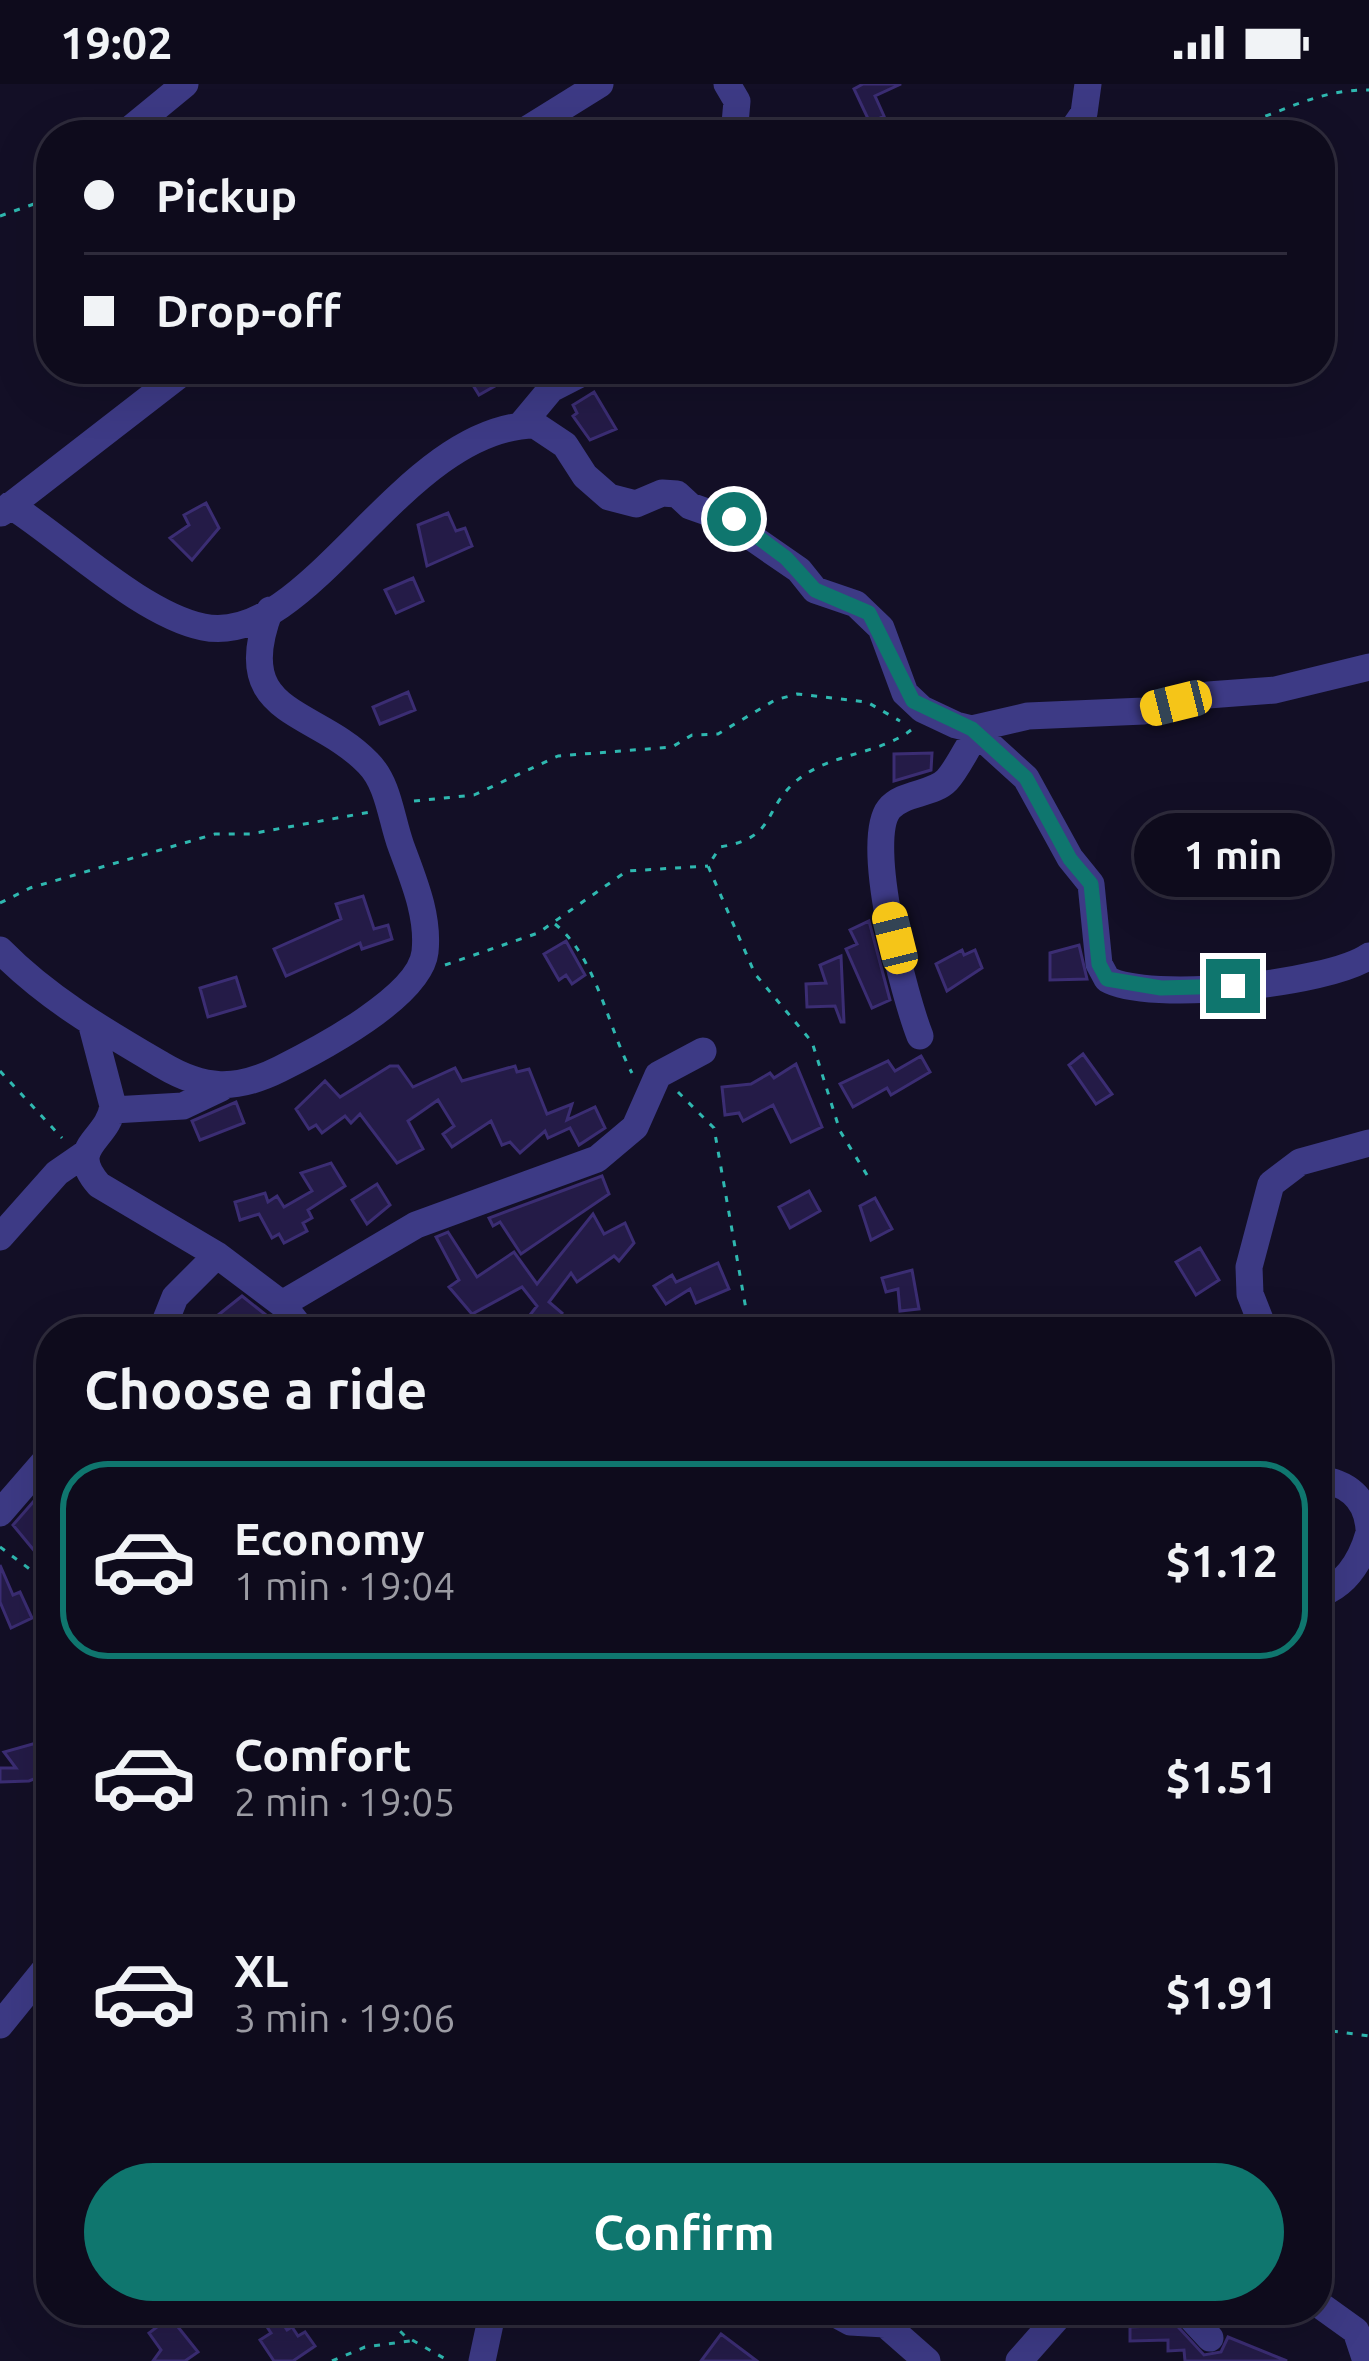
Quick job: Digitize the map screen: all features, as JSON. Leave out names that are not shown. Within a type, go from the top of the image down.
[{"type":"street","points":[[141,120],[185,84]]},
{"type":"street","points":[[545,97],[599,84]]},
{"type":"street","points":[[728,84],[737,101],[735,120]]},
{"type":"street","points":[[1076,120],[1088,84]]},
{"type":"street","points":[[158,384],[5,509],[148,601],[200,627],[243,625],[289,602],[437,460],[466,440],[521,425],[549,430],[585,476],[620,503],[636,504],[669,492],[690,506],[744,525],[754,539],[799,569],[815,590],[869,613],[913,701],[974,731],[1026,778],[1070,859],[1091,884],[1099,964],[1116,984],[1161,988],[1300,980],[1333,974],[1369,956]]},
{"type":"street","points":[[521,425],[561,384]]},
{"type":"street","points":[[113,1110],[183,1106],[221,1088],[273,1073],[355,1028],[415,976],[425,955],[420,899],[379,776],[368,762],[280,707],[266,687],[259,640],[270,610]]},
{"type":"street","points":[[920,1036],[887,908],[882,853],[885,818],[900,801],[944,783],[974,731],[1028,716],[1112,715],[1208,695],[1275,690],[1369,667]]},
{"type":"street","points":[[0,950],[30,980],[92,1026],[187,1081],[221,1088]]},
{"type":"street","points":[[0,1237],[30,1200],[82,1156],[113,1110],[92,1026]]},
{"type":"street","points":[[282,1304],[416,1225],[597,1159],[635,1127],[656,1081],[703,1051]]},
{"type":"street","points":[[1259,1317],[1250,1294],[1249,1267],[1270,1184],[1300,1162],[1369,1144]]},
{"type":"street","points":[[82,1156],[86,1170],[99,1185],[217,1256],[282,1304],[292,1317]]},
{"type":"street","points":[[167,1317],[175,1297],[217,1256]]},
{"type":"street","points":[[0,1513],[36,1471]]},
{"type":"street","points":[[1332,1484],[1354,1492],[1368,1516],[1369,1531],[1364,1551],[1340,1585],[1332,1588]]},
{"type":"street","points":[[0,2024],[36,1980]]},
{"type":"street","points":[[1332,2314],[1356,2331],[1366,2361]]},
{"type":"street","points":[[482,2361],[490,2325]]},
{"type":"street","points":[[886,2325],[927,2361]]},
{"type":"street","points":[[1019,2361],[1051,2325]]},
{"type":"street","points":[[1198,2325],[1210,2338]]},
{"type":"path","points":[[1252,120],[1297,99],[1369,90]]},
{"type":"path","points":[[0,216],[36,203]]},
{"type":"path","points":[[0,903],[30,888],[121,866],[214,834],[292,827],[388,806],[474,795],[558,756],[672,748],[692,735],[718,734],[775,700],[797,694],[867,702],[893,720],[916,721],[909,733],[840,757],[797,780],[758,835],[748,843],[719,847],[708,866]]},
{"type":"path","points":[[415,976],[507,948],[554,923],[627,871],[708,866]]},
{"type":"path","points":[[708,866],[755,974],[812,1042],[840,1131],[867,1175]]},
{"type":"path","points":[[554,923],[568,934],[591,976],[633,1076],[656,1081],[714,1128],[747,1317]]},
{"type":"path","points":[[0,1071],[82,1156]]},
{"type":"path","points":[[0,1547],[36,1574]]},
{"type":"path","points":[[1332,2032],[1369,2036]]},
{"type":"path","points":[[397,2325],[449,2361]]},
{"type":"path","points":[[332,2361],[364,2347],[414,2340]]},
{"type":"building","points":[[863,84],[901,84],[875,96],[884,116],[876,120],[869,120],[854,89]]},
{"type":"building","points":[[472,384],[498,384],[479,395]]},
{"type":"building","points":[[594,392],[616,429],[590,440],[573,416],[577,413],[573,405]]},
{"type":"building","points":[[206,503],[219,528],[192,560],[170,538],[189,525],[184,515]]},
{"type":"building","points":[[448,513],[456,531],[465,528],[472,546],[427,566],[418,525]]},
{"type":"building","points":[[413,578],[423,601],[396,613],[385,590]]},
{"type":"building","points":[[408,692],[415,710],[380,724],[373,707]]},
{"type":"building","points":[[932,753],[931,770],[894,781],[894,754]]},
{"type":"building","points":[[363,896],[374,929],[388,925],[392,939],[362,949],[360,943],[286,976],[274,949],[341,919],[336,904]]},
{"type":"building","points":[[869,921],[890,1000],[872,1008],[846,949],[857,944],[850,930]]},
{"type":"building","points":[[566,941],[585,975],[572,984],[566,975],[559,980],[544,954]]},
{"type":"building","points":[[1079,945],[1087,979],[1050,980],[1050,953]]},
{"type":"building","points":[[962,950],[964,955],[975,950],[982,968],[947,991],[936,964]]},
{"type":"building","points":[[841,956],[844,1022],[835,1006],[807,1007],[806,984],[826,983],[820,965]]},
{"type":"building","points":[[236,977],[245,1006],[208,1017],[200,988]]},
{"type":"building","points":[[1083,1054],[1112,1094],[1096,1104],[1069,1065]]},
{"type":"building","points":[[921,1056],[930,1072],[891,1095],[887,1088],[853,1107],[840,1084],[888,1061],[895,1071]]},
{"type":"building","points":[[796,1064],[822,1127],[791,1142],[773,1105],[743,1121],[739,1113],[725,1115],[722,1087],[751,1084],[770,1073],[774,1078]]},
{"type":"building","points":[[390,1066],[398,1066],[413,1087],[455,1068],[462,1081],[515,1066],[517,1072],[529,1069],[547,1114],[572,1104],[567,1120],[595,1107],[605,1128],[579,1145],[570,1128],[548,1138],[545,1131],[520,1153],[510,1142],[502,1145],[491,1121],[452,1147],[443,1134],[454,1126],[438,1100],[408,1121],[423,1149],[397,1163],[360,1114],[351,1123],[345,1116],[322,1133],[316,1125],[309,1129],[296,1109],[325,1081],[340,1097]]},
{"type":"building","points":[[236,1102],[244,1123],[200,1140],[192,1121]]},
{"type":"building","points":[[331,1163],[345,1186],[308,1210],[312,1218],[303,1223],[307,1231],[284,1243],[279,1234],[272,1238],[259,1214],[240,1220],[235,1202],[265,1193],[268,1202],[277,1196],[284,1207],[312,1191],[301,1173]]},
{"type":"building","points":[[602,1176],[609,1194],[521,1254],[500,1222],[493,1226],[489,1218]]},
{"type":"building","points":[[377,1184],[390,1205],[367,1224],[352,1200]]},
{"type":"building","points":[[809,1191],[820,1211],[790,1228],[779,1207]]},
{"type":"building","points":[[875,1198],[892,1229],[871,1240],[860,1206]]},
{"type":"building","points":[[593,1214],[604,1234],[625,1223],[634,1243],[619,1261],[614,1256],[577,1282],[571,1273],[549,1302],[562,1313],[559,1317],[528,1317],[537,1306],[522,1287],[472,1314],[449,1287],[459,1280],[436,1237],[448,1232],[477,1277],[514,1252],[537,1284]]},
{"type":"building","points":[[1200,1248],[1219,1280],[1196,1295],[1176,1262]]},
{"type":"building","points":[[718,1263],[729,1289],[696,1303],[690,1289],[666,1304],[654,1286],[672,1275],[676,1282]]},
{"type":"building","points":[[912,1270],[919,1309],[900,1311],[898,1289],[886,1292],[882,1278]]},
{"type":"building","points":[[242,1296],[267,1317],[218,1317]]},
{"type":"building","points":[[34,1501],[36,1553],[13,1525]]},
{"type":"building","points":[[0,1565],[13,1595],[20,1592],[32,1618],[11,1628],[0,1602]]},
{"type":"building","points":[[36,1743],[36,1778],[0,1782],[0,1768],[16,1768],[4,1752]]},
{"type":"building","points":[[160,2325],[176,2325],[198,2352],[185,2361],[153,2361],[161,2350],[149,2333]]},
{"type":"building","points":[[266,2325],[292,2327],[298,2336],[305,2332],[315,2346],[293,2361],[274,2361],[260,2340],[271,2333]]},
{"type":"building","points":[[1176,2325],[1204,2355],[1221,2352],[1228,2337],[1287,2361],[1185,2361],[1184,2350],[1168,2351],[1168,2340],[1130,2341],[1130,2327]]},
{"type":"building","points":[[721,2334],[757,2361],[701,2361]]},
{"type":"route","points":[[734,519],[754,539],[799,569],[815,590],[841,597],[869,613],[881,628],[900,682],[913,701],[972,729],[1026,778],[1070,859],[1091,884],[1099,964],[1107,979],[1161,988],[1233,986]]}]
